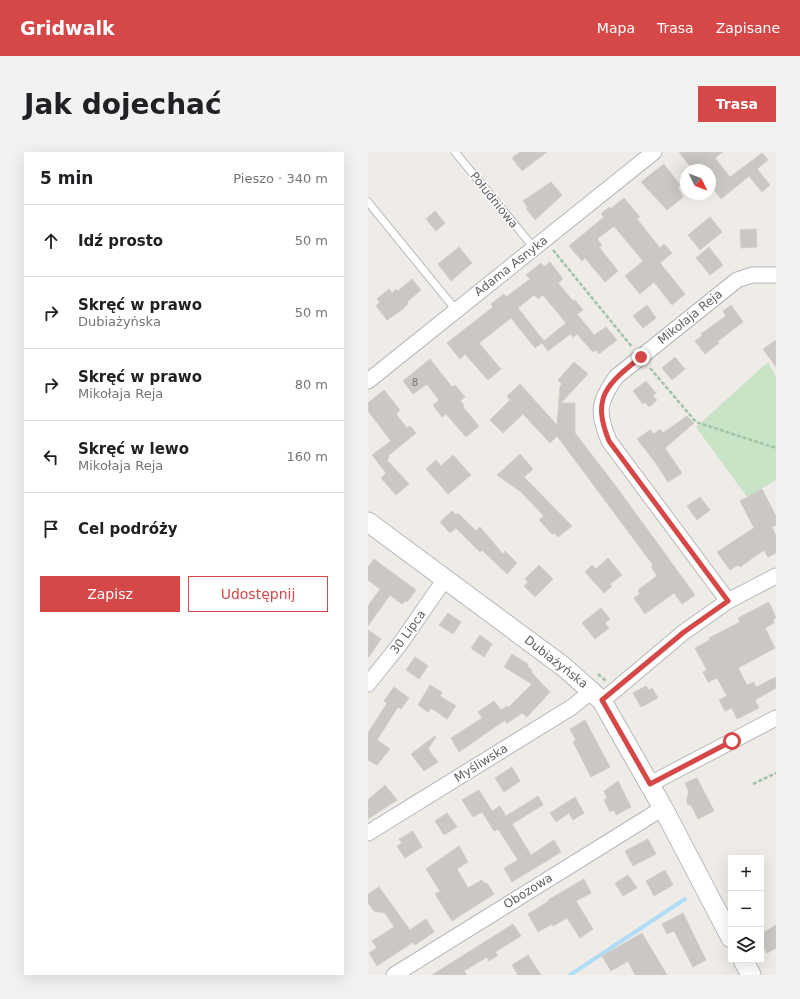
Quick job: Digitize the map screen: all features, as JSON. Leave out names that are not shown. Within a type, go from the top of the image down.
[{"type":"street","name":"Adama Asnyka","points":[[368,381],[654,152]]},
{"type":"street","name":"Mikołaja Reja","points":[[728,601],[609,441],[601,422],[601,407],[605,392],[616,377],[737,280],[752,275],[776,275]]},
{"type":"street","name":"Dubiażyńska","points":[[368,522],[564,667],[597,695],[650,784],[728,932]]},
{"type":"street","points":[[597,695],[728,601],[776,576]]},
{"type":"street","name":"30 Lipca","points":[[368,684],[400,644],[445,579]]},
{"type":"street","name":"Myśliwska","points":[[368,833],[572,706],[597,695]]},
{"type":"street","points":[[650,784],[776,718]]},
{"type":"street","name":"Obozowa","points":[[394,975],[662,808]]},
{"type":"street","points":[[745,963],[751,975]]},
{"type":"lane","name":"Południowa","points":[[455,152],[534,248]]},
{"type":"lane","points":[[368,202],[456,310]]},
{"type":"path","points":[[753,784],[776,773]]},
{"type":"green space","points":[[768,362],[776,377],[776,480],[747,497],[696,427]]},
{"type":"building","points":[[520,152],[547,152],[522,171],[512,158]]},
{"type":"building","points":[[679,152],[723,152],[715,158],[730,177],[762,153],[768,160],[757,169],[770,185],[762,192],[749,176],[721,199],[716,193],[716,164],[688,164]]},
{"type":"building","points":[[664,164],[680,185],[678,187],[680,191],[680,199],[667,210],[641,182]]},
{"type":"building","points":[[551,182],[562,195],[535,220],[526,208],[528,207],[523,201]]},
{"type":"building","points":[[624,198],[640,217],[637,219],[660,248],[664,244],[672,253],[660,263],[685,294],[672,305],[654,282],[640,294],[625,276],[643,261],[614,226],[597,239],[602,245],[599,247],[618,271],[605,282],[585,258],[582,261],[569,246],[604,217],[601,214],[609,207],[610,209]]},
{"type":"building","points":[[435,211],[445,223],[436,231],[426,219]]},
{"type":"building","points":[[710,217],[722,232],[700,250],[688,235]]},
{"type":"building","points":[[756,229],[757,247],[741,248],[740,230]]},
{"type":"building","points":[[459,247],[472,263],[451,281],[438,264]]},
{"type":"building","points":[[709,247],[723,265],[710,275],[696,258]]},
{"type":"building","points":[[550,262],[563,279],[558,283],[573,301],[575,300],[583,310],[577,314],[594,335],[606,327],[617,340],[599,354],[596,350],[593,352],[577,334],[573,337],[570,334],[548,351],[542,343],[535,348],[511,318],[479,343],[501,369],[488,380],[465,354],[460,359],[447,343],[493,307],[491,304],[496,300],[504,294],[506,297],[530,279],[526,275],[541,263],[544,267]],"holes":[[[534,295],[538,299],[543,295],[566,323],[544,341],[518,308]]]},
{"type":"building","points":[[412,279],[421,290],[407,302],[408,304],[403,309],[387,320],[376,306],[380,302],[377,299],[389,289],[392,293],[396,289],[398,291]]},
{"type":"building","points":[[647,305],[656,318],[643,328],[633,316]]},
{"type":"building","points":[[731,305],[743,322],[717,342],[719,343],[705,354],[695,341],[702,336],[701,334],[726,316],[723,311]]},
{"type":"building","points":[[776,340],[776,367],[763,349]]},
{"type":"building","points":[[675,357],[685,369],[672,380],[662,368]]},
{"type":"building","points":[[430,359],[452,387],[455,385],[465,397],[460,401],[464,405],[463,407],[479,426],[466,437],[446,414],[442,417],[433,405],[439,400],[427,384],[413,394],[403,381]]},
{"type":"building","points":[[574,362],[588,374],[561,403],[575,403],[575,433],[695,595],[682,604],[674,593],[645,614],[634,598],[640,594],[638,590],[657,576],[651,566],[653,565],[557,436],[550,443],[523,414],[503,433],[490,420],[510,400],[507,396],[520,384],[557,425],[560,386],[562,384],[558,380]]},
{"type":"building","points":[[646,381],[656,393],[653,396],[657,400],[649,407],[645,402],[643,404],[633,391]]},
{"type":"building","points":[[384,390],[400,410],[396,414],[407,428],[410,426],[416,433],[388,456],[389,458],[387,460],[409,484],[396,495],[381,478],[386,473],[372,455],[391,441],[368,411],[368,403]]},
{"type":"building","points":[[687,416],[694,423],[665,448],[682,473],[668,482],[637,439],[650,430],[654,434],[660,429],[663,433]]},
{"type":"building","points":[[520,454],[533,469],[524,477],[572,526],[558,537],[554,533],[552,534],[539,520],[544,516],[521,492],[497,475]]},
{"type":"building","points":[[453,455],[471,475],[448,494],[426,469],[436,460],[441,466]]},
{"type":"building","points":[[762,489],[776,516],[776,525],[772,527],[776,536],[776,553],[768,557],[764,550],[740,567],[738,565],[730,570],[717,552],[754,528],[740,501]]},
{"type":"building","points":[[700,497],[710,510],[697,520],[687,506]]},
{"type":"building","points":[[452,511],[456,515],[458,513],[476,531],[480,527],[503,554],[505,551],[517,563],[507,574],[482,550],[480,552],[456,528],[450,533],[440,522]]},
{"type":"building","points":[[608,558],[622,575],[610,584],[612,586],[604,593],[585,572],[592,565],[596,569]]},
{"type":"building","points":[[374,559],[416,590],[407,602],[405,601],[402,604],[390,595],[368,626],[368,606],[380,589],[368,580],[368,567]]},
{"type":"building","points":[[539,565],[553,579],[535,597],[524,586],[528,582],[525,579]]},
{"type":"building","points":[[769,602],[776,618],[773,620],[774,623],[765,628],[775,648],[738,668],[747,685],[754,682],[756,687],[776,677],[776,688],[755,700],[759,708],[737,719],[732,708],[725,711],[719,700],[727,696],[717,678],[708,682],[703,672],[707,670],[695,648],[710,640],[709,638],[740,622],[738,618]]},
{"type":"building","points":[[601,608],[610,619],[605,623],[609,628],[595,639],[582,623]]},
{"type":"building","points":[[448,613],[461,622],[453,634],[439,625]]},
{"type":"building","points":[[368,630],[381,639],[368,658]]},
{"type":"building","points":[[480,635],[492,644],[484,657],[471,648]]},
{"type":"building","points":[[512,654],[528,664],[527,666],[532,670],[531,672],[550,692],[527,717],[522,713],[509,722],[506,723],[505,720],[459,752],[451,738],[482,718],[478,712],[494,701],[501,710],[507,706],[508,708],[532,684],[504,667]]},
{"type":"building","points":[[415,657],[428,666],[419,679],[406,670]]},
{"type":"building","points":[[430,685],[442,692],[440,696],[456,706],[447,719],[431,708],[428,712],[418,705]]},
{"type":"building","points":[[646,686],[649,690],[652,688],[658,698],[641,707],[633,693]]},
{"type":"building","points":[[394,687],[409,698],[401,709],[398,707],[377,740],[390,749],[377,765],[368,760],[368,733],[387,703],[384,701]]},
{"type":"building","points":[[585,720],[610,767],[591,777],[573,742],[576,740],[570,729]]},
{"type":"building","points":[[435,736],[436,737],[428,749],[438,762],[424,771],[411,754]]},
{"type":"building","points":[[512,767],[520,781],[504,792],[495,778]]},
{"type":"building","points":[[697,778],[714,811],[698,819],[691,805],[687,804],[689,792],[685,783]]},
{"type":"building","points":[[618,781],[631,807],[616,815],[614,810],[610,812],[604,800],[607,798],[604,791]]},
{"type":"building","points":[[385,785],[397,800],[368,819],[368,800]]},
{"type":"building","points":[[479,790],[492,811],[500,806],[506,816],[538,796],[543,805],[512,824],[531,855],[554,840],[561,852],[512,882],[504,868],[518,860],[498,829],[494,831],[482,812],[473,817],[462,800]]},
{"type":"building","points":[[575,797],[584,813],[573,820],[569,813],[556,822],[550,813]]},
{"type":"building","points":[[447,813],[457,827],[444,835],[435,821]]},
{"type":"building","points":[[413,831],[422,847],[405,858],[397,846],[402,843],[399,839]]},
{"type":"building","points":[[648,839],[656,854],[633,866],[625,851]]},
{"type":"building","points":[[459,846],[468,862],[457,869],[468,888],[482,880],[484,883],[487,883],[494,894],[452,921],[435,894],[440,891],[426,869]]},
{"type":"building","points":[[665,870],[673,885],[654,896],[646,881]]},
{"type":"building","points":[[628,875],[637,888],[623,896],[615,883]]},
{"type":"building","points":[[584,879],[591,893],[576,901],[593,929],[580,938],[567,918],[538,932],[528,914],[549,901],[548,900]]},
{"type":"building","points":[[379,887],[410,930],[426,919],[434,932],[415,945],[413,942],[377,966],[369,953],[377,948],[372,941],[394,927],[385,913],[374,911],[368,903],[368,894]]},
{"type":"building","points":[[683,913],[706,960],[693,967],[674,931],[667,934],[662,924]]},
{"type":"building","points":[[513,924],[521,936],[495,952],[498,955],[489,961],[487,957],[464,971],[467,975],[432,975]]},
{"type":"building","points":[[776,925],[776,948],[767,953],[764,948],[764,932]]},
{"type":"building","points":[[642,933],[667,975],[635,975],[628,961],[611,971],[602,956]]},
{"type":"building","points":[[528,955],[541,975],[518,975],[512,965]]},
{"type":"waterway","points":[[570,975],[685,899]]},
{"type":"route","points":[[641,357],[616,377],[605,392],[601,407],[601,422],[609,441],[728,601],[684,632],[602,700],[611,713],[650,784],[732,741]]}]
